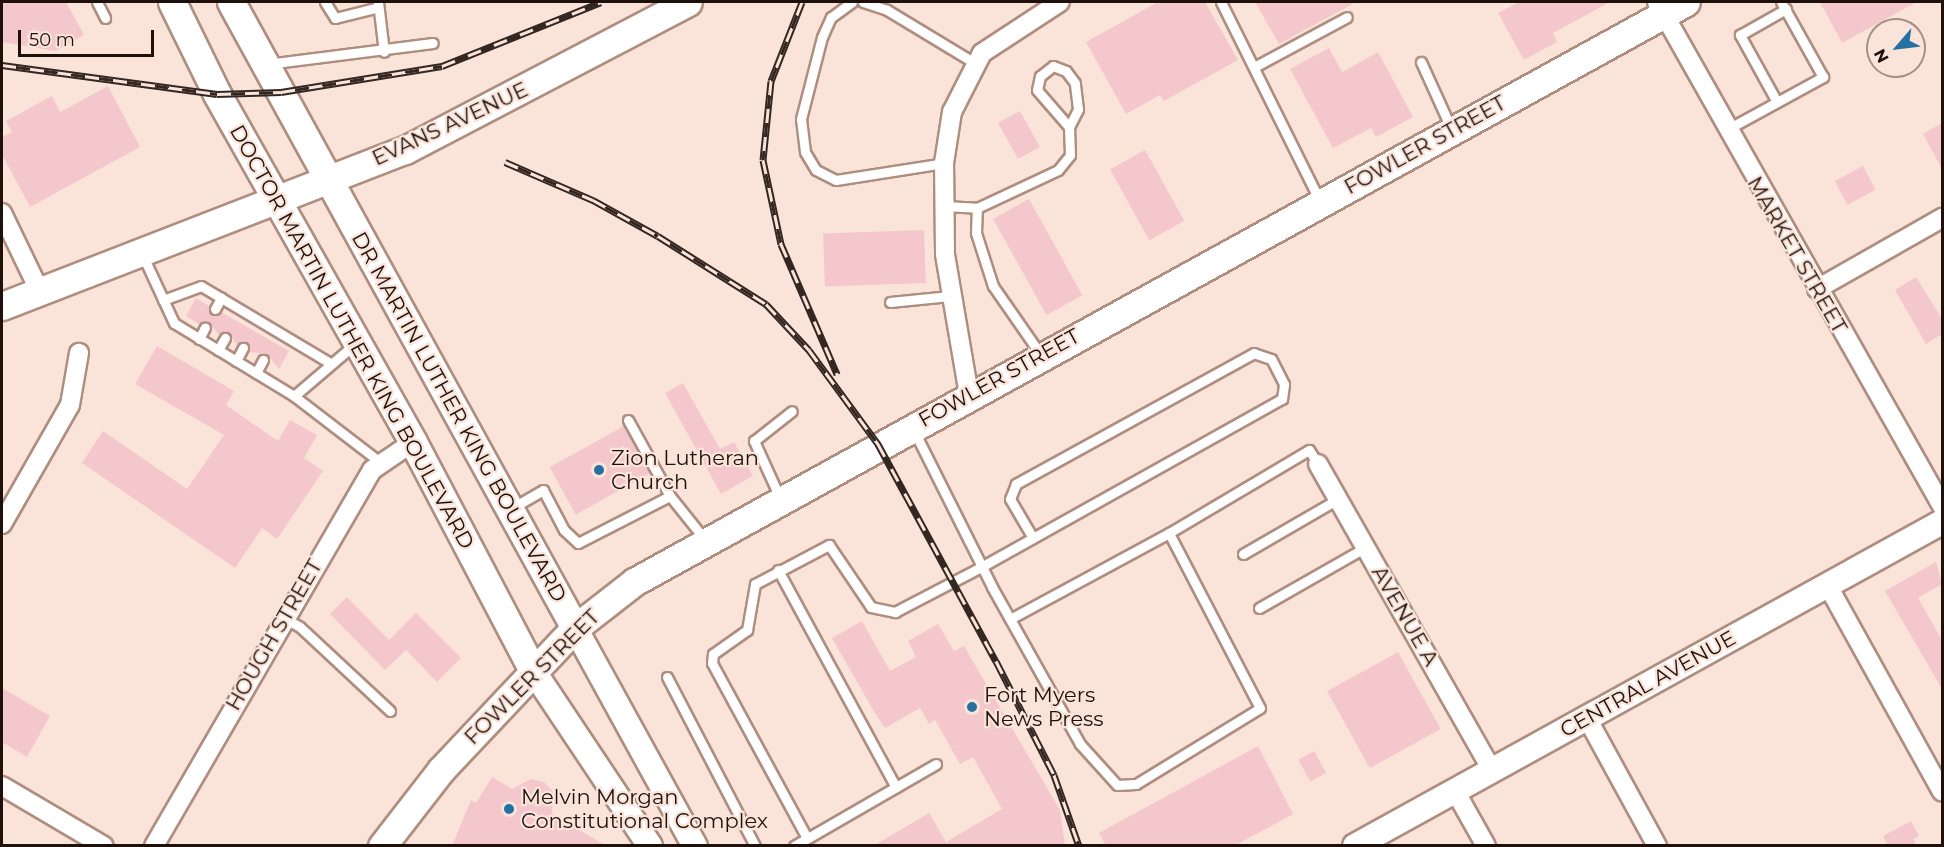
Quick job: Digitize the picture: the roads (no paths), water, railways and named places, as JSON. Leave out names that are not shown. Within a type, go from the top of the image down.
[{"type":"main road","name":"DOCTOR MARTIN LUTHER KING BOULEVARD","points":[[172,2],[275,197],[413,442],[534,672]]},
{"type":"main road","points":[[231,2],[327,178]]},
{"type":"main road","name":"EVANS AVENUE","points":[[2,306],[140,249],[327,178],[466,121],[688,2]]},
{"type":"main road","name":"FOWLER STREET","points":[[382,846],[441,770],[575,628],[634,582],[780,498],[1452,130],[1669,6]]},
{"type":"main road","name":"DR MARTIN LUTHER KING BOULEVARD","points":[[327,178],[575,628]]},
{"type":"street","points":[[969,395],[950,296],[944,206],[944,163],[952,112],[975,63],[1001,35],[1060,2]]},
{"type":"street","name":"MARKET STREET","points":[[1669,6],[1726,130],[1942,506]]},
{"type":"street","points":[[2,213],[39,290]]},
{"type":"street","points":[[1817,289],[1942,218]]},
{"type":"street","points":[[2,524],[70,405],[79,353]]},
{"type":"street","name":"HOUGH STREET","points":[[153,846],[284,618],[380,462],[413,442]]},
{"type":"street","name":"AVENUE A","points":[[1318,464],[1491,768]]},
{"type":"street","name":"CENTRAL AVENUE","points":[[1355,846],[1491,768],[1587,718],[1942,522]]},
{"type":"street","points":[[1828,586],[1942,792]]},
{"type":"street","name":"DR MARTIN LUTHER KING BOULEVARD","points":[[575,628],[695,846]]},
{"type":"street","points":[[534,672],[650,846]]},
{"type":"street","points":[[1587,718],[1657,846]]},
{"type":"street","points":[[580,741],[606,760],[661,846]]},
{"type":"street","points":[[2,786],[104,846]]},
{"type":"street","points":[[1454,789],[1486,846]]},
{"type":"lane","points":[[97,2],[105,18]]},
{"type":"lane","points":[[326,2],[335,18],[376,5],[384,52]]},
{"type":"lane","points":[[852,2],[831,16],[822,38],[801,119],[805,152],[816,170],[836,180],[944,163]]},
{"type":"lane","points":[[863,2],[887,10],[975,63]]},
{"type":"lane","points":[[1221,2],[1256,66],[1321,202]]},
{"type":"lane","points":[[1726,130],[1823,77],[1784,5],[1740,35],[1777,102]]},
{"type":"lane","points":[[1256,66],[1347,16]]},
{"type":"lane","points":[[265,64],[384,52],[433,43]]},
{"type":"lane","points":[[1421,62],[1452,130]]},
{"type":"lane","points":[[944,206],[977,208],[1058,170],[1070,155],[1068,126],[1078,109],[1075,84],[1066,71],[1053,66],[1040,76],[1037,90],[1068,126]]},
{"type":"lane","points":[[977,208],[976,233],[993,285],[1041,355]]},
{"type":"lane","points":[[140,249],[174,323],[294,396],[380,462]]},
{"type":"lane","points":[[163,300],[201,286],[330,363]]},
{"type":"lane","points":[[890,302],[950,296]]},
{"type":"lane","points":[[215,309],[221,298]]},
{"type":"lane","points":[[234,320],[240,309]]},
{"type":"lane","points":[[253,331],[259,320]]},
{"type":"lane","points":[[199,339],[205,327]]},
{"type":"lane","points":[[274,342],[279,333]]},
{"type":"lane","points":[[218,350],[225,338]]},
{"type":"lane","points":[[294,396],[357,342]]},
{"type":"lane","points":[[236,361],[243,348]]},
{"type":"lane","points":[[807,838],[711,663],[713,654],[747,630],[755,584],[829,545],[871,607],[895,612],[981,567],[1033,538],[1282,399],[1284,384],[1271,359],[1254,353],[1017,484],[1010,499],[1033,538]]},
{"type":"lane","points":[[256,373],[263,360]]},
{"type":"lane","points":[[780,498],[754,441],[792,411]]},
{"type":"lane","points":[[628,420],[670,496],[706,541]]},
{"type":"lane","points":[[912,426],[981,567],[1080,744],[1117,785],[1136,784],[1260,708],[1169,533]]},
{"type":"lane","points":[[1011,619],[1169,533],[1309,450],[1318,464]]},
{"type":"lane","points":[[510,509],[543,490],[564,530],[578,543],[670,496]]},
{"type":"lane","points":[[1243,554],[1338,499]]},
{"type":"lane","points":[[1259,608],[1366,548]]},
{"type":"lane","points":[[778,570],[896,787]]},
{"type":"lane","points":[[284,618],[300,627],[390,711]]},
{"type":"lane","points":[[667,677],[755,846]]},
{"type":"lane","points":[[794,846],[936,764]]},
{"type":"railway","points":[[2,65],[217,94],[281,92],[442,66],[601,2]]},
{"type":"railway","points":[[802,2],[771,81],[763,160],[781,244],[837,374]]},
{"type":"railway","points":[[505,162],[593,200],[658,236],[766,304],[809,350],[878,444],[996,661],[1054,775],[1079,846]]},
{"type":"place","name":"Zion Lutheran Church","points":[[599,470]]},
{"type":"place","name":"Fort Myers News Press","points":[[972,707]]},
{"type":"place","name":"Melvin Morgan Constitutional Complex","points":[[509,809]]}]
